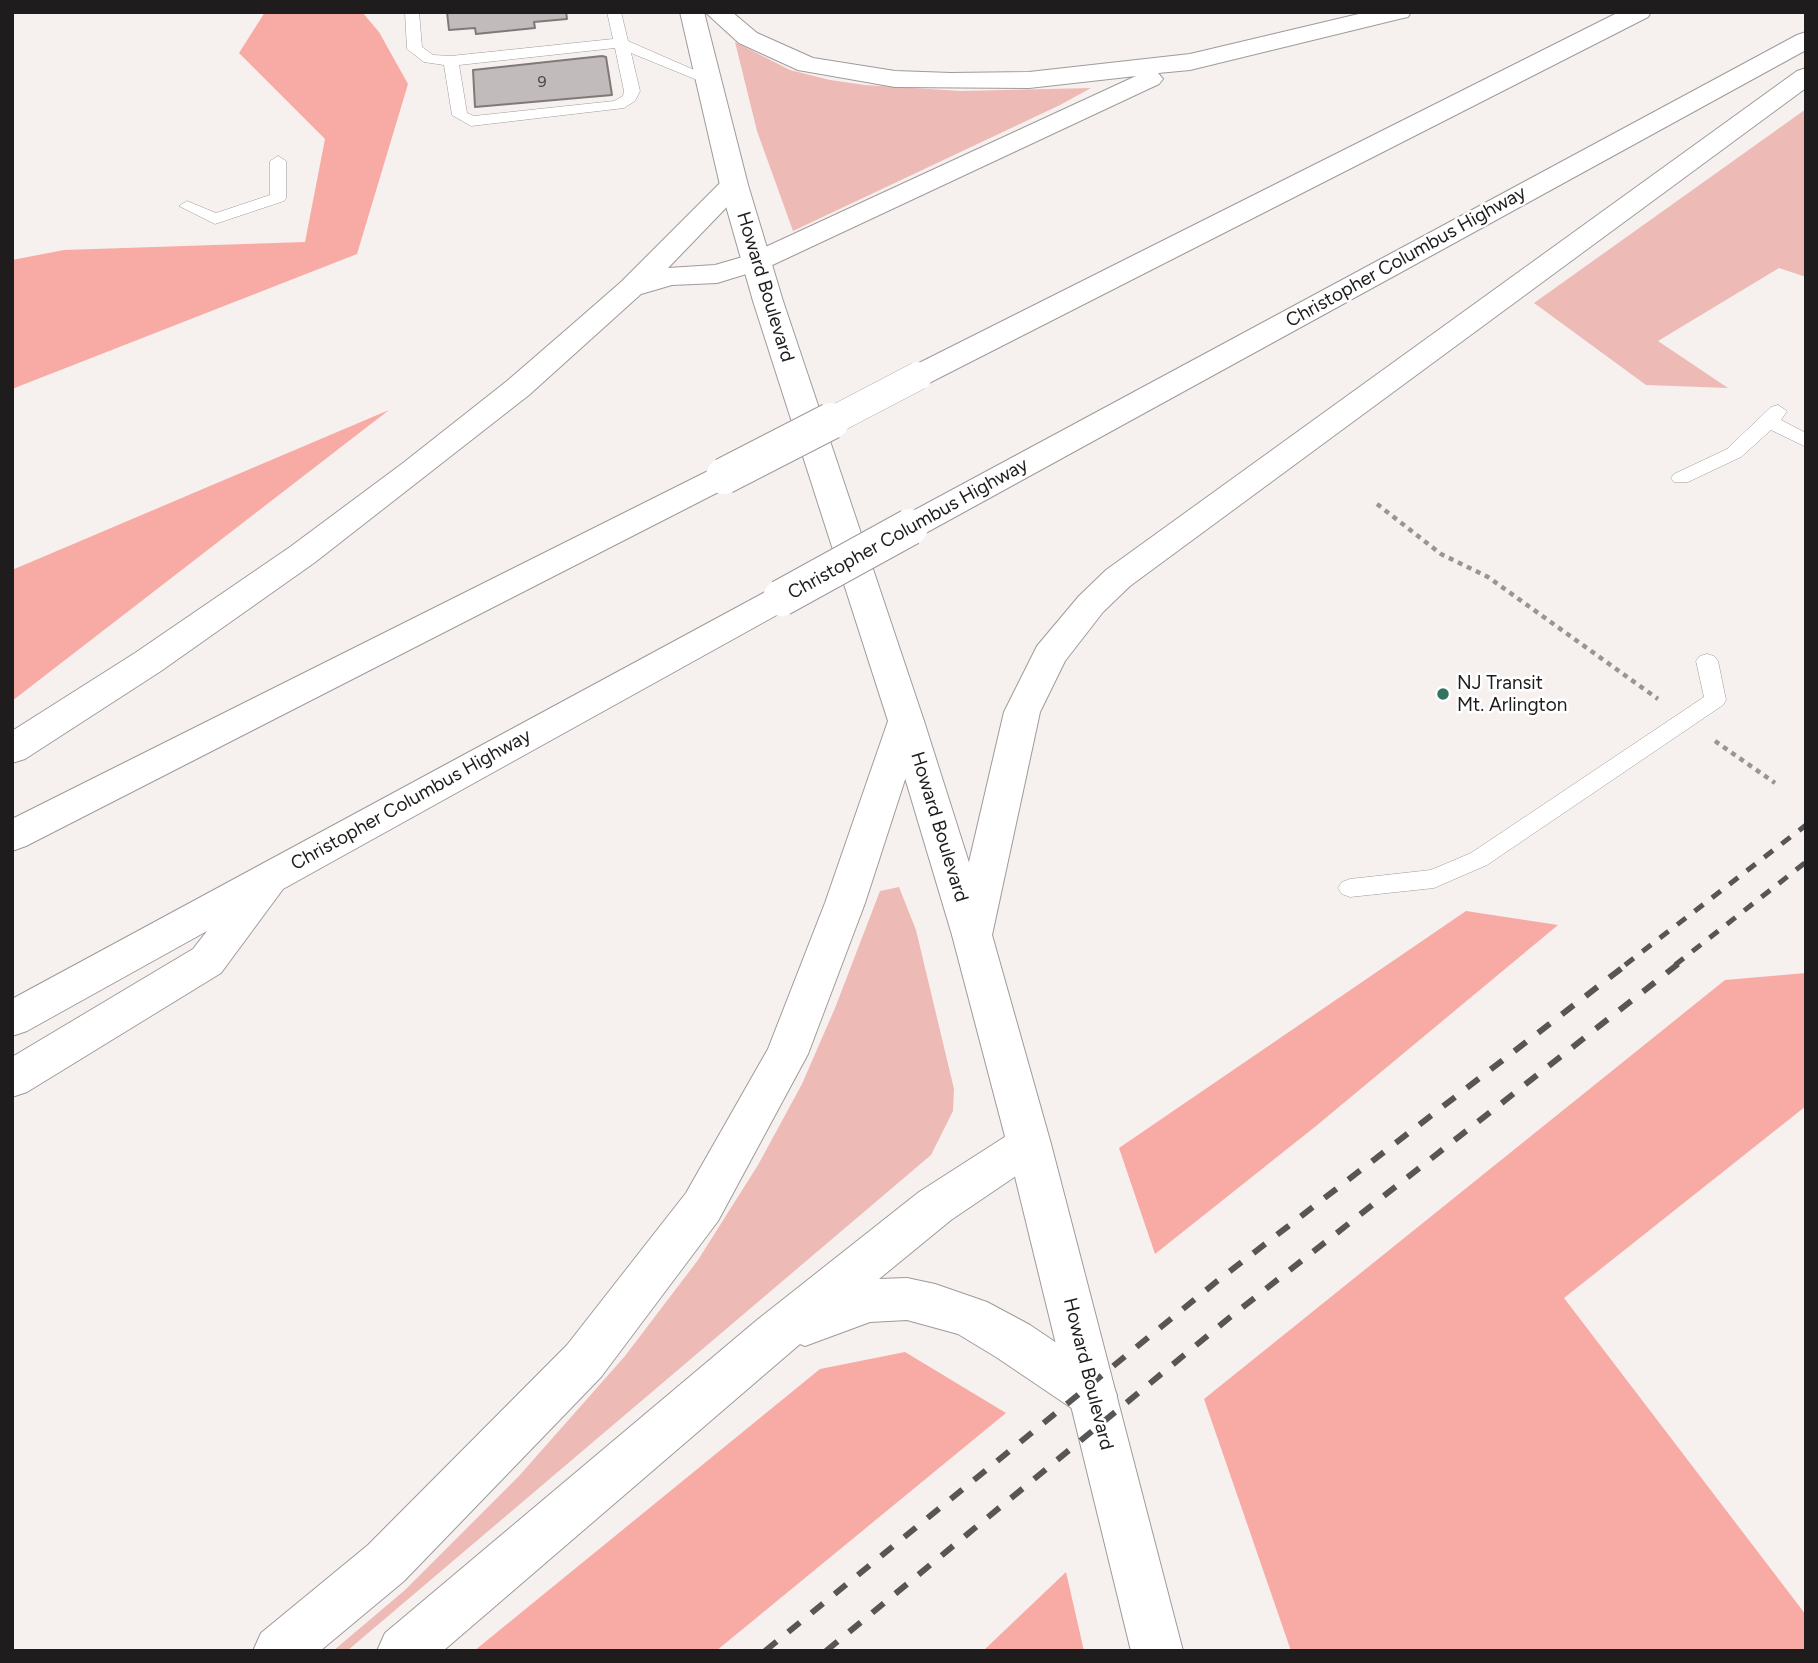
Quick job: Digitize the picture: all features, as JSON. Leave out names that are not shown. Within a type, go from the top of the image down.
[{"type":"main road","name":"Howard Boulevard","points":[[692,12],[734,185],[756,262],[906,721],[972,935],[1029,1144],[1157,1651]]},
{"type":"main road","points":[[717,12],[748,38],[795,60],[825,69],[895,79],[1029,80],[1190,62],[1399,12]]},
{"type":"main road","points":[[12,836],[1639,12]]},
{"type":"main road","name":"Christopher Columbus Highway","points":[[12,1019],[1806,40]]},
{"type":"main road","points":[[631,288],[682,274],[718,274],[756,262],[1190,62]]},
{"type":"main road","points":[[972,935],[1022,712],[1049,655],[1091,604],[1129,570],[1806,76]]},
{"type":"main road","points":[[12,749],[148,662],[302,555],[518,388],[631,288],[734,185]]},
{"type":"main road","points":[[279,1651],[386,1563],[584,1361],[702,1207],[788,1054],[845,903],[906,721]]},
{"type":"main road","points":[[12,1079],[207,961],[273,876]]},
{"type":"main road","points":[[403,1651],[774,1336],[935,1206],[1029,1144]]},
{"type":"main road","points":[[774,1336],[870,1301],[907,1299],[971,1317],[1013,1341],[1093,1395]]},
{"type":"lane","points":[[412,12],[413,43],[418,53],[429,59],[451,61],[620,43],[707,79]]},
{"type":"lane","points":[[451,61],[460,115],[471,121],[610,107],[626,102],[632,90],[614,12]]},
{"type":"lane","points":[[187,205],[215,219],[278,198],[278,161]]},
{"type":"lane","points":[[1681,478],[1734,453],[1774,416],[1806,441]]},
{"type":"lane","points":[[1350,888],[1434,879],[1479,859],[1715,701],[1707,661]]},
{"type":"path","points":[[1377,504],[1441,554],[1488,577],[1775,783]]},
{"type":"shaded area","points":[[265,12],[362,12],[379,32],[408,84],[357,254],[12,389],[12,260],[64,250],[305,242],[325,139],[239,53]]},
{"type":"shaded area","points":[[735,42],[790,70],[865,85],[961,91],[1091,88],[793,231],[757,131]]},
{"type":"shaded area","points":[[1806,109],[1806,277],[1779,268],[1658,341],[1728,388],[1646,385],[1534,303]]},
{"type":"shaded area","points":[[389,410],[12,701],[12,570]]},
{"type":"shaded area","points":[[899,887],[916,930],[954,1089],[953,1111],[931,1155],[347,1651],[333,1651],[405,1590],[519,1476],[625,1356],[698,1260],[758,1165],[802,1084],[835,1008],[880,891]]},
{"type":"shaded area","points":[[1466,911],[1558,925],[1316,1126],[1155,1254],[1119,1148]]},
{"type":"shaded area","points":[[1806,973],[1806,1106],[1564,1298],[1806,1615],[1806,1651],[1291,1651],[1204,1399],[1725,980]]},
{"type":"shaded area","points":[[905,1352],[1006,1413],[716,1651],[474,1651],[820,1369]]},
{"type":"shaded area","points":[[1066,1572],[1084,1651],[983,1651]]},
{"type":"building","points":[[447,12],[566,12],[567,19],[534,22],[535,28],[476,34],[475,28],[449,30]]},
{"type":"building","points":[[606,57],[612,95],[475,107],[473,70]]},
{"type":"railway","points":[[1625,965],[1806,825]]},
{"type":"railway","points":[[1675,965],[1806,862]]},
{"type":"railway","points":[[765,1651],[1216,1282],[1627,964]]},
{"type":"railway","points":[[826,1651],[1229,1318],[1678,964]]},
{"type":"place","name":"NJ Transit Mt. Arlington","points":[[1443,694]]}]
